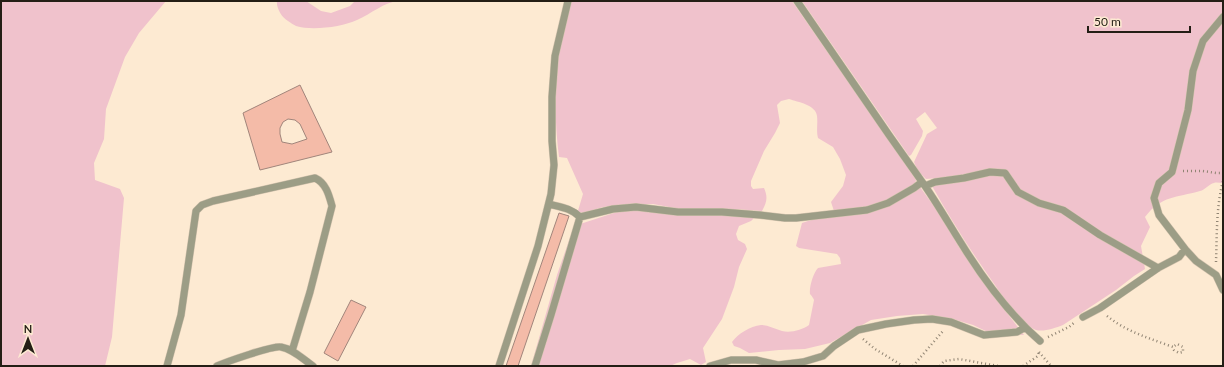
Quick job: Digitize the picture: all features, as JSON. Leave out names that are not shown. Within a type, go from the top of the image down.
[{"type":"lane","points":[[499,366],[538,246],[552,194],[554,165],[552,141],[552,97],[555,56],[568,1]]},
{"type":"lane","points":[[797,1],[939,206],[962,245],[990,285],[1024,328],[1040,341]]},
{"type":"lane","points":[[1223,17],[1202,41],[1193,71],[1188,110],[1172,172],[1158,183],[1154,198],[1159,215],[1196,261],[1216,275],[1223,290]]},
{"type":"lane","points":[[580,217],[613,209],[636,207],[678,212],[722,212],[796,218],[866,210],[888,203],[923,184],[964,178],[990,172],[1005,173],[1018,192],[1039,203],[1063,210],[1100,235],[1158,268]]},
{"type":"lane","points":[[166,366],[181,315],[196,211],[202,205],[213,201],[315,178],[320,180],[328,192],[332,206],[310,292],[292,351]]},
{"type":"lane","points":[[549,204],[565,208],[576,213],[580,217]]},
{"type":"lane","points":[[535,366],[580,217]]},
{"type":"lane","points":[[1083,317],[1100,308],[1158,268],[1179,256],[1185,249]]},
{"type":"lane","points":[[710,366],[731,360],[756,360],[778,365],[803,362],[824,356],[834,346],[858,330],[914,320],[932,319],[951,322],[984,334],[1017,332],[1024,328]]},
{"type":"lane","points":[[217,366],[280,346],[292,351],[313,366]]},
{"type":"path","points":[[1172,172],[1203,171],[1223,173]]},
{"type":"path","points":[[1216,275],[1217,228],[1220,195],[1223,181]]},
{"type":"path","points":[[1100,308],[1118,325],[1140,336],[1173,347]]},
{"type":"path","points":[[913,366],[951,322]]},
{"type":"path","points":[[862,338],[875,349],[903,366]]},
{"type":"path","points":[[1039,352],[1051,366]]},
{"type":"path","points":[[940,366],[944,361],[959,359],[998,366]]},
{"type":"shaded area","points":[[1,1],[166,1],[139,33],[125,57],[106,109],[104,139],[94,163],[95,180],[120,189],[124,198],[112,337],[105,366],[1,366]]},
{"type":"shaded area","points":[[277,1],[306,1],[321,11],[331,13],[350,6],[355,1],[399,1],[383,6],[362,18],[343,25],[327,28],[310,28],[296,26],[286,20],[278,10]]},
{"type":"shaded area","points":[[571,1],[792,1],[904,162],[916,180],[915,184],[889,200],[866,208],[834,211],[831,202],[843,186],[846,175],[840,159],[833,147],[818,138],[816,112],[806,104],[789,99],[781,101],[777,105],[780,123],[764,151],[751,181],[751,186],[753,189],[764,188],[766,200],[762,211],[734,209],[680,209],[653,204],[637,204],[603,207],[577,214],[583,194],[567,158],[559,157],[556,127],[557,67],[564,28]]},
{"type":"shaded area","points":[[802,1],[1223,1],[1223,183],[1212,184],[1202,190],[1170,198],[1157,205],[1145,217],[1150,227],[1141,246],[1145,269],[1063,325],[1046,330],[1036,330],[1025,323],[1013,310],[986,273],[962,236],[932,186],[939,178],[926,179],[918,171],[914,162],[927,134],[937,128],[925,112],[916,119],[923,131],[922,136],[909,156]]},
{"type":"shaded area","points":[[920,187],[941,216],[960,249],[1024,335],[990,333],[973,325],[953,319],[923,314],[871,320],[830,343],[805,349],[749,353],[734,346],[732,342],[738,336],[757,326],[761,325],[789,332],[800,330],[809,325],[814,300],[810,294],[810,288],[814,273],[818,268],[841,264],[840,258],[837,254],[799,248],[796,246],[802,223],[817,218],[848,215]]},
{"type":"shaded area","points":[[627,210],[756,216],[751,221],[739,226],[736,234],[738,240],[745,244],[747,249],[739,267],[734,287],[722,319],[703,348],[706,362],[701,365],[690,359],[670,366],[531,366],[557,275],[574,226]]},
{"type":"building","points":[[300,85],[332,152],[260,170],[243,113]],"holes":[[[288,119],[295,120],[300,124],[307,139],[292,144],[282,142],[280,128],[283,122]]]},
{"type":"building","points":[[559,213],[569,216],[518,366],[506,366]]},
{"type":"building","points":[[351,300],[366,307],[338,361],[324,353]]}]
